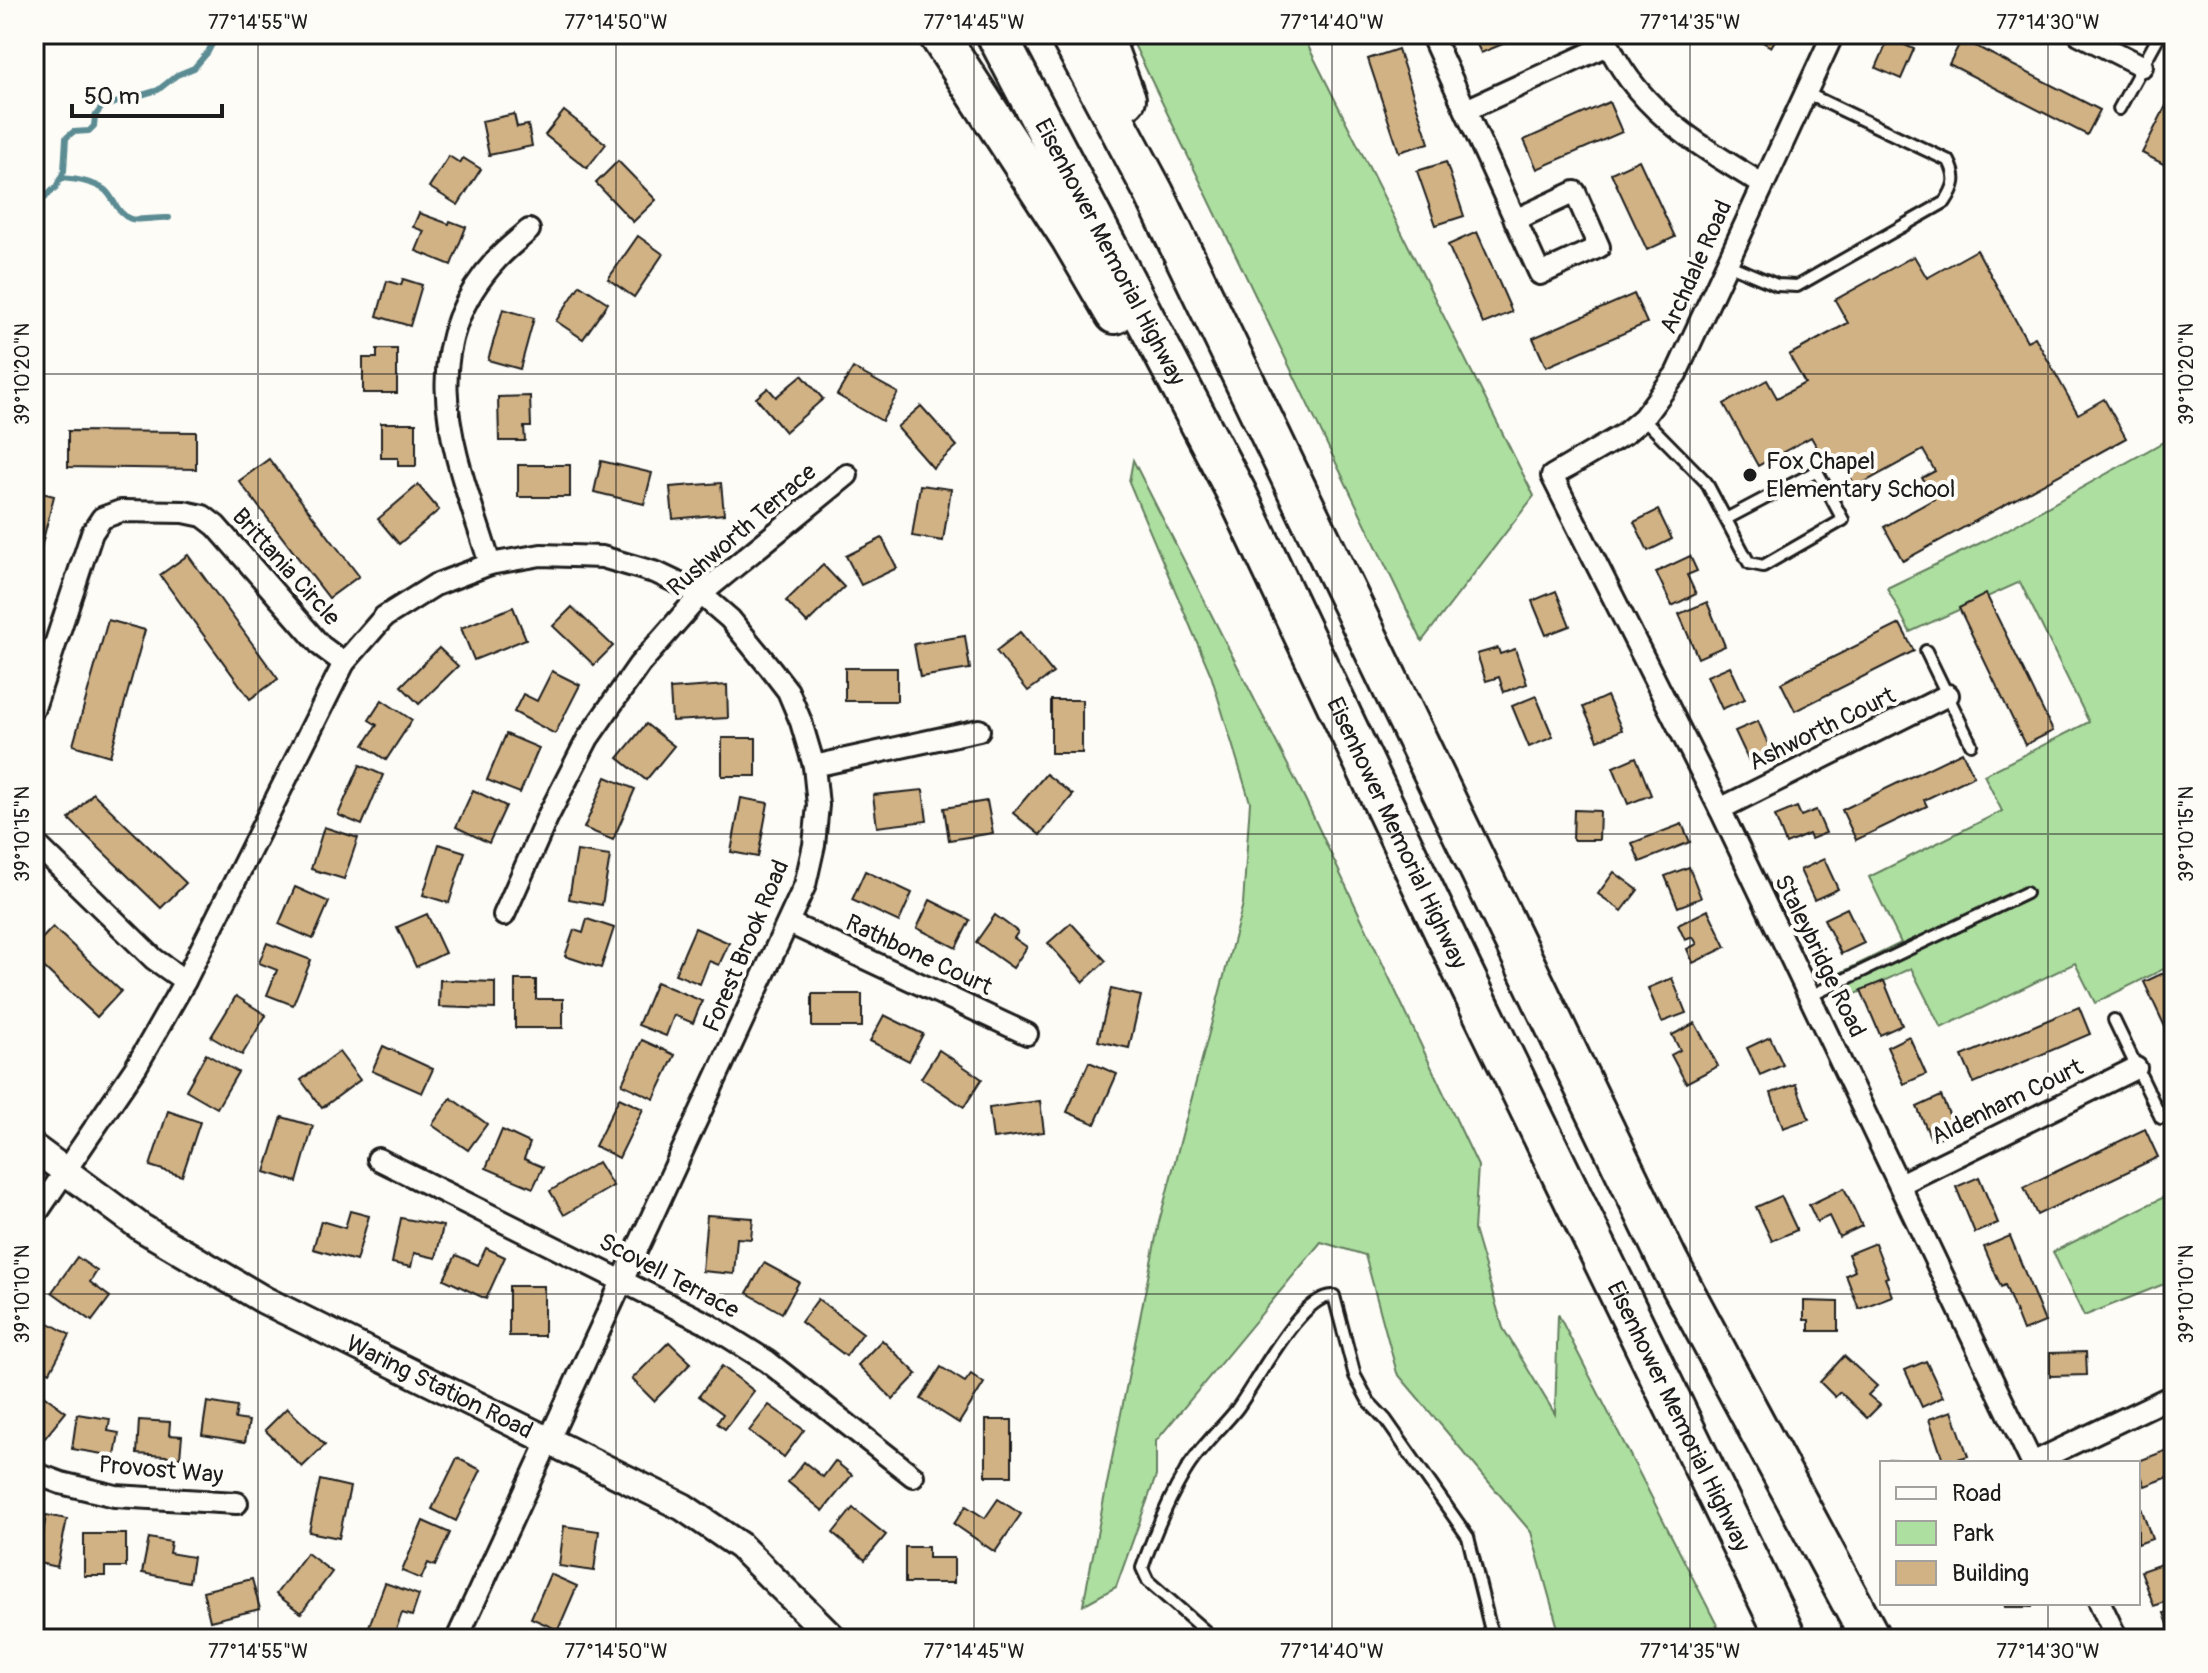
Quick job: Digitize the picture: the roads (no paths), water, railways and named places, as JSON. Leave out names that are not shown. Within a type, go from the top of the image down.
[{"type":"highway","points":[[938,34],[1070,237],[1286,601]]},
{"type":"highway","name":"Eisenhower Memorial Highway","points":[[996,34],[1236,492],[1787,1639]]},
{"type":"highway","points":[[1069,34],[1154,193],[1668,1261],[1871,1639]]},
{"type":"highway","points":[[1102,34],[1193,274]]},
{"type":"street","points":[[1431,34],[1466,110],[1515,220],[1540,274],[1599,247],[1575,192],[1515,220]]},
{"type":"street","name":"Archdale Road","points":[[1552,476],[1624,434],[1643,418],[1676,374],[1833,34]]},
{"type":"street","points":[[2079,34],[2142,66]]},
{"type":"street","points":[[1466,110],[1606,40],[1646,101],[1691,141],[1762,184]]},
{"type":"street","points":[[490,564],[449,428],[445,378],[455,325],[472,291],[497,259],[529,230]]},
{"type":"street","name":"Rushworth Terrace","points":[[504,915],[547,818],[588,738],[639,665],[701,594],[847,475]]},
{"type":"street","name":"Staleybridge Road","points":[[1552,476],[1720,809],[2031,1461]]},
{"type":"street","name":"Brittania Circle","points":[[34,708],[92,533],[102,518],[121,511],[184,512],[203,516],[216,526],[321,646],[344,663]]},
{"type":"street","name":"Forest Brook Road","points":[[34,1217],[136,1067],[185,981],[344,663],[384,617],[435,585],[490,564],[541,555],[602,557],[657,573],[701,594],[730,619],[788,691],[814,766],[818,805],[814,845],[805,885],[457,1639]]},
{"type":"street","name":"Ashworth Court","points":[[1720,809],[1948,695]]},
{"type":"street","points":[[814,766],[979,730]]},
{"type":"street","points":[[34,842],[154,959],[185,981]]},
{"type":"street","name":"Rathbone Court","points":[[789,923],[1027,1034]]},
{"type":"street","name":"Aldenham Court","points":[[1900,1184],[2136,1068]]},
{"type":"street","name":"Waring Station Road","points":[[34,1148],[142,1228],[264,1300],[683,1507],[740,1546],[834,1639]]},
{"type":"street","name":"Scovell Terrace","points":[[378,1159],[708,1324],[767,1361],[913,1476]]},
{"type":"street","points":[[2036,1461],[2174,1395]]},
{"type":"street","name":"Provost Way","points":[[34,1473],[115,1496],[237,1503]]},
{"type":"street","points":[[2101,1605],[2117,1639]]},
{"type":"lane","points":[[2119,109],[2160,34]]},
{"type":"lane","points":[[1727,264],[1777,285],[1797,286],[1945,202],[1955,186],[1955,172],[1949,161],[1806,93]]},
{"type":"lane","points":[[1643,418],[1706,482],[1749,563],[1763,566],[1843,520],[1817,471],[1726,519]]},
{"type":"lane","points":[[1926,651],[1971,744]]},
{"type":"lane","points":[[1810,996],[2026,893]]},
{"type":"lane","points":[[2114,1020],[2161,1118]]},
{"type":"lane","points":[[1214,1639],[1148,1581],[1142,1568],[1154,1534],[1187,1468],[1237,1409],[1288,1332],[1325,1295],[1334,1296],[1355,1376],[1369,1402],[1386,1420],[1468,1537],[1493,1639]]},
{"type":"waterway","points":[[34,208],[56,187],[64,171],[66,138],[73,132],[89,131],[102,107],[158,90],[177,75],[194,68],[208,52],[217,34]]},
{"type":"waterway","points":[[61,178],[100,187],[131,219],[169,218]]},
{"type":"place","name":"Fox Chapel Elementary School","points":[[1750,475]]}]
